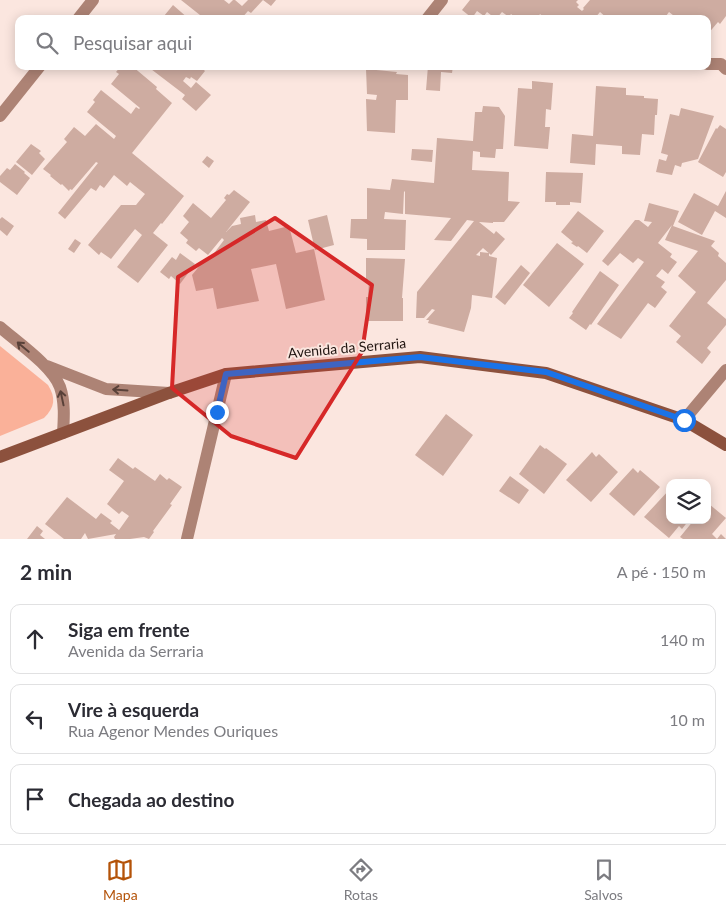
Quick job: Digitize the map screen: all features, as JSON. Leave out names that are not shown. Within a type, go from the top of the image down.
[{"type":"main road","name":"Avenida da Serraria","points":[[0,457],[168,393],[226,374],[420,357],[546,372],[684,420],[726,445]]},
{"type":"street","points":[[81,15],[93,0]]},
{"type":"street","points":[[430,15],[442,0]]},
{"type":"street","points":[[711,64],[724,64]]},
{"type":"street","points":[[0,116],[37,70]]},
{"type":"street","points":[[0,327],[46,366],[60,386],[64,408],[63,433]]},
{"type":"street","points":[[46,366],[106,389],[168,393]]},
{"type":"street","points":[[684,420],[726,370]]},
{"type":"street","points":[[187,539],[226,374]]},
{"type":"highlighted area","points":[[275,218],[372,285],[362,352],[296,458],[231,436],[172,388],[178,277]]},
{"type":"shaded area","points":[[0,346],[48,385],[53,402],[44,418],[0,436]]},
{"type":"building","points":[[181,0],[224,0],[229,4],[235,0],[242,6],[248,0],[263,0],[251,13],[248,11],[244,15],[200,15]]},
{"type":"building","points":[[263,0],[276,0],[271,6]]},
{"type":"building","points":[[470,0],[578,0],[576,2],[579,5],[577,7],[582,11],[590,0],[726,0],[726,16],[720,24],[718,22],[711,30],[711,15],[673,15],[669,12],[667,15],[603,15],[600,12],[597,15],[506,15],[502,12],[499,15],[491,15],[487,12],[483,15],[477,11],[474,15],[468,15],[462,10]]},
{"type":"building","points":[[173,5],[184,15],[165,15]]},
{"type":"building","points":[[118,70],[137,70],[172,103],[132,153],[184,196],[153,233],[168,245],[138,283],[117,267],[142,235],[135,229],[111,259],[101,252],[99,255],[88,245],[121,205],[136,205],[145,194],[130,182],[127,186],[114,175],[104,188],[100,185],[96,191],[91,188],[65,219],[58,213],[98,163],[96,162],[72,190],[70,189],[69,191],[43,169],[67,142],[64,139],[74,127],[85,136],[96,124],[114,139],[116,136],[87,112],[101,90],[131,114],[136,107],[140,108],[111,84],[119,74],[116,72]]},
{"type":"building","points":[[152,70],[204,70],[197,81],[191,77],[190,79],[186,77],[183,81],[191,88],[196,82],[211,95],[196,111],[182,99],[185,95]]},
{"type":"building","points":[[366,70],[397,72],[396,74],[408,75],[408,100],[396,100],[395,133],[367,131],[366,99],[376,100],[377,95],[367,94]]},
{"type":"building","points":[[428,70],[452,70],[452,73],[441,72],[440,91],[426,90]]},
{"type":"building","points":[[532,81],[553,83],[551,110],[546,109],[545,127],[550,127],[548,149],[514,146],[518,88],[532,89]]},
{"type":"building","points":[[596,86],[626,88],[626,95],[658,99],[654,135],[642,134],[640,155],[622,154],[622,146],[596,144],[595,165],[570,163],[572,134],[593,136]]},
{"type":"building","points":[[483,106],[499,107],[505,116],[503,149],[496,149],[495,158],[480,157],[480,152],[473,151],[472,170],[509,172],[508,201],[520,202],[504,222],[479,222],[494,234],[496,231],[505,239],[491,255],[489,253],[489,256],[497,258],[492,298],[472,295],[471,308],[464,332],[428,323],[429,320],[426,320],[435,310],[432,309],[424,318],[416,318],[417,292],[474,221],[467,220],[451,241],[434,240],[451,218],[405,214],[404,191],[403,214],[385,212],[384,219],[406,220],[405,250],[367,250],[367,239],[350,238],[351,219],[367,219],[367,188],[390,190],[392,179],[434,183],[437,138],[473,141],[475,112],[482,112]],"holes":[[[483,248],[489,253],[480,252],[480,256],[476,255]]]},
{"type":"building","points":[[681,108],[714,116],[698,159],[682,163],[681,167],[675,165],[672,175],[656,172],[659,159],[666,161],[668,155],[661,153],[670,114],[679,116]]},
{"type":"building","points":[[720,125],[726,129],[726,172],[723,177],[698,162],[716,128]]},
{"type":"building","points":[[31,144],[41,151],[39,153],[45,159],[32,175],[16,162]]},
{"type":"building","points":[[412,149],[433,150],[432,162],[411,160]]},
{"type":"building","points":[[207,156],[214,161],[209,168],[202,162]]},
{"type":"building","points":[[15,164],[30,178],[17,195],[0,182],[0,176],[7,168],[10,170]]},
{"type":"building","points":[[546,172],[583,173],[581,203],[570,202],[570,205],[556,205],[556,202],[545,202]]},
{"type":"building","points":[[234,190],[250,202],[226,232],[232,226],[241,224],[240,218],[255,215],[256,222],[266,220],[269,231],[289,226],[296,253],[314,249],[325,300],[286,309],[276,264],[251,269],[259,301],[217,309],[213,288],[196,291],[192,275],[206,258],[209,260],[224,240],[222,238],[208,255],[199,248],[196,251],[186,243],[188,240],[180,233],[189,222],[183,216],[193,203],[211,218],[226,200],[224,198],[227,194],[229,195]]},
{"type":"building","points":[[726,191],[726,218],[715,211],[702,235],[678,222],[694,193],[718,206]]},
{"type":"building","points":[[649,203],[679,211],[673,226],[715,241],[711,246],[726,263],[726,280],[707,303],[726,319],[726,325],[707,348],[711,352],[702,364],[676,342],[681,336],[669,326],[696,292],[678,276],[698,251],[665,240],[672,225],[658,243],[672,254],[670,257],[677,262],[668,274],[662,269],[656,276],[665,282],[661,287],[667,292],[655,308],[648,303],[621,339],[597,324],[644,262],[638,258],[633,263],[620,253],[608,266],[602,261],[635,220],[639,220],[648,227],[652,222],[644,221]]},
{"type":"building","points":[[578,211],[604,231],[587,253],[571,243],[573,242],[561,232]]},
{"type":"building","points":[[327,215],[334,245],[315,250],[308,220]]},
{"type":"building","points":[[2,217],[14,226],[7,236],[0,230],[0,219]]},
{"type":"building","points":[[75,239],[81,243],[74,253],[68,249]]},
{"type":"building","points":[[557,243],[584,264],[549,307],[523,285]]},
{"type":"building","points":[[180,253],[195,264],[180,284],[171,276],[169,279],[160,272],[172,257],[176,260]]},
{"type":"building","points":[[366,258],[405,259],[402,298],[403,321],[366,321],[366,297],[368,297],[369,280],[366,280]]},
{"type":"building","points":[[521,265],[530,273],[505,305],[495,297]]},
{"type":"building","points":[[600,271],[619,285],[586,330],[569,318]]},
{"type":"building","points":[[446,414],[473,435],[443,476],[415,455]]},
{"type":"building","points":[[540,445],[567,464],[544,494],[519,474]]},
{"type":"building","points":[[592,452],[596,457],[599,454],[618,472],[591,502],[566,480]]},
{"type":"building","points":[[118,458],[155,481],[160,474],[167,480],[169,478],[182,487],[149,539],[144,537],[115,539],[116,534],[88,539],[85,533],[81,539],[64,539],[45,524],[67,497],[96,519],[101,513],[112,521],[110,523],[119,530],[129,516],[122,511],[119,514],[107,504],[124,481],[109,470]]},
{"type":"building","points":[[633,468],[638,473],[640,470],[660,487],[634,516],[609,494]]},
{"type":"building","points":[[510,476],[529,490],[519,504],[499,491]]},
{"type":"building","points":[[666,493],[666,524],[686,524],[682,529],[679,526],[669,538],[644,517]]},
{"type":"building","points":[[711,506],[726,518],[712,534],[717,539],[683,539],[680,537],[691,524],[711,524]]},
{"type":"building","points":[[37,526],[43,531],[40,535],[45,539],[27,539]]},
{"type":"building","points":[[721,534],[726,539],[717,539]]},
{"type":"route","points":[[217,412],[226,374],[420,357],[546,372],[684,420]]}]
